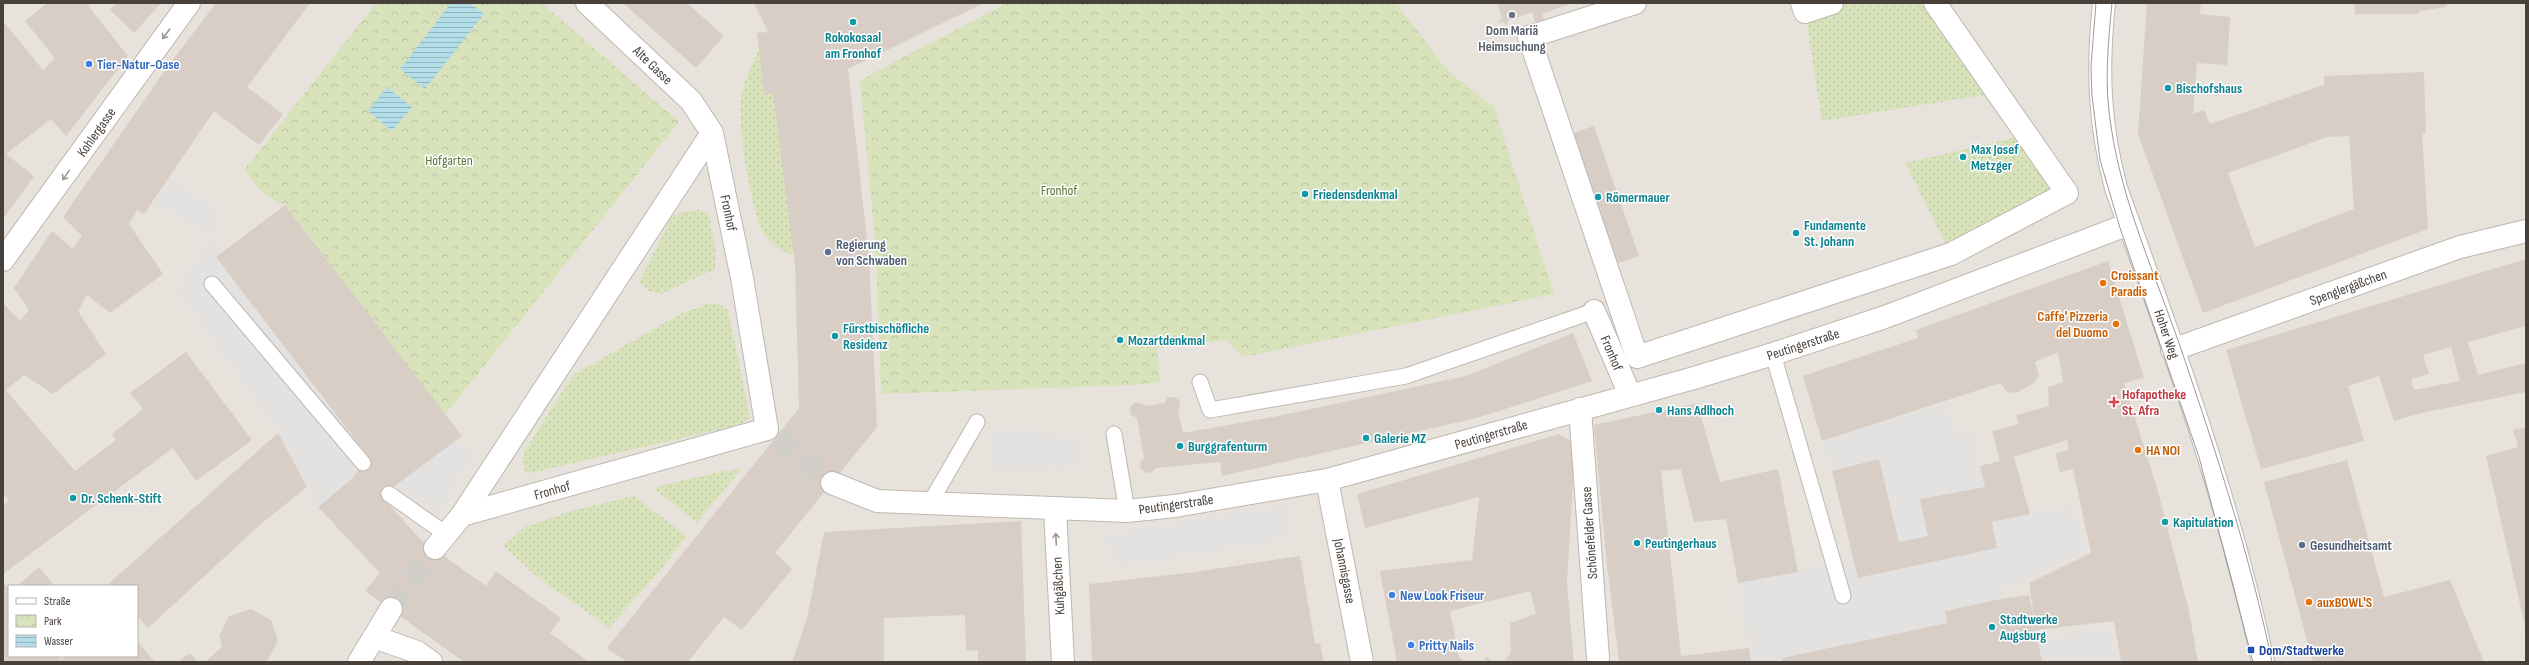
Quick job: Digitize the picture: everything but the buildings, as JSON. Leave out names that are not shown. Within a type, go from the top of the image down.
[{"type":"street","name":"Kohlergasse","points":[[3,260],[189,3]]},
{"type":"street","name":"Alte Gasse","points":[[587,3],[691,102],[712,133]]},
{"type":"street","points":[[1635,3],[1529,37],[1637,357],[1951,254],[2067,193],[1935,3]]},
{"type":"street","points":[[1802,3],[1805,12],[1832,3]]},
{"type":"street","name":"Hoher Weg","points":[[2104,3],[2099,65],[2102,126],[2116,188],[2172,350],[2222,502],[2263,662]]},
{"type":"street","name":"Fronhof","points":[[462,515],[772,433],[712,133]]},
{"type":"street","points":[[440,541],[462,515],[712,133]]},
{"type":"street","name":"Peutingerstraße","points":[[832,483],[877,501],[1054,510],[1127,511],[1175,506],[1327,480],[1694,378],[1773,354],[1886,317],[2129,224]]},
{"type":"street","name":"Spenglergäßchen","points":[[2172,350],[2460,247],[2526,231]]},
{"type":"street","name":"Fronhof","points":[[1594,311],[1630,395]]},
{"type":"street","name":"Schönefelder Gasse","points":[[1580,409],[1598,658]]},
{"type":"street","name":"Johannisgasse","points":[[1327,480],[1362,662]]},
{"type":"street","name":"Kuhgäßchen","points":[[1054,510],[1062,662]]},
{"type":"street","points":[[359,662],[391,610]]},
{"type":"street","points":[[374,637],[397,662]]},
{"type":"street","points":[[374,637],[417,652],[431,662]]},
{"type":"lane","points":[[212,284],[363,463]]},
{"type":"lane","points":[[1200,382],[1210,410],[1398,377],[1594,311]]},
{"type":"lane","points":[[1773,354],[1844,596]]},
{"type":"lane","points":[[930,503],[977,422]]},
{"type":"lane","points":[[1114,434],[1127,511]]},
{"type":"lane","points":[[389,494],[440,541]]},
{"type":"shaded area","points":[[3,3],[2526,3],[2526,662],[3,662]]},
{"type":"shaded area","points":[[696,3],[719,3],[706,13]]},
{"type":"shaded area","points":[[170,178],[223,214],[209,236],[154,201]]},
{"type":"shaded area","points":[[212,237],[224,251],[216,258],[367,455],[353,478],[318,507],[278,432],[176,290]]},
{"type":"shaded area","points":[[1944,403],[1958,436],[1973,432],[1985,487],[1920,499],[1928,536],[2074,504],[2085,553],[1999,591],[2001,599],[1945,611],[1947,623],[1782,658],[1783,662],[1751,662],[1738,583],[1798,572],[1853,552],[1899,542],[1879,459],[1832,471],[1822,441]]},
{"type":"shaded area","points":[[993,427],[1083,439],[1080,469],[991,470]]},
{"type":"shaded area","points":[[454,441],[473,454],[438,513],[397,485]]},
{"type":"shaded area","points":[[1293,504],[1286,539],[1116,567],[1102,535]]},
{"type":"shaded area","points":[[2109,629],[2113,651],[2121,662],[2042,662],[2037,638]]},
{"type":"green space","name":"Hofgarten","points":[[376,3],[542,3],[679,122],[445,415],[285,205],[264,195],[244,170]]},
{"type":"green space","name":"Fronhof","points":[[1007,3],[1396,3],[1448,71],[1494,107],[1554,294],[1243,357],[1226,340],[1157,348],[1160,382],[1136,385],[881,394],[876,254],[860,80]]},
{"type":"green space","points":[[1832,3],[1935,3],[1997,93],[1822,121],[1805,12]]},
{"type":"green space","points":[[759,48],[764,94],[773,94],[794,254],[785,252],[775,246],[763,233],[757,217],[749,184],[741,128],[741,100],[746,80]]},
{"type":"green space","points":[[2026,135],[2067,193],[1951,254],[1905,163]]},
{"type":"green space","points":[[697,210],[708,211],[716,251],[715,269],[661,294],[649,291],[639,282],[671,219],[682,212]]},
{"type":"green space","points":[[711,303],[719,304],[728,310],[750,418],[739,425],[526,474],[522,461],[524,452],[573,375],[680,314]]},
{"type":"green space","points":[[741,469],[697,523],[655,489],[663,485],[724,471]]},
{"type":"green space","points":[[634,496],[687,536],[657,574],[609,628],[535,575],[504,546],[525,527],[574,510]]},
{"type":"water","points":[[451,3],[470,3],[484,14],[425,89],[400,69]]},
{"type":"water","points":[[387,87],[412,107],[392,131],[368,111]]},
{"type":"tunnel","points":[[776,437],[832,483]]},
{"type":"tunnel","points":[[391,609],[435,548]]},
{"type":"tram line","points":[[2096,3],[2091,66],[2092,96],[2100,160],[2120,228],[2199,457],[2253,662]]},
{"type":"tram line","points":[[2112,3],[2107,80],[2109,111],[2116,155],[2131,211],[2207,426],[2243,543],[2272,662]]},
{"type":"place","name":"Dom Mariä Heimsuchung","points":[[1512,15]]},
{"type":"place","name":"Rokokosaal am Fronhof","points":[[853,22]]},
{"type":"place","name":"Tier-Natur-Oase","points":[[89,64]]},
{"type":"place","name":"Bischofshaus","points":[[2168,88]]},
{"type":"place","name":"Max Josef Metzger","points":[[1963,157]]},
{"type":"place","name":"Friedensdenkmal","points":[[1305,194]]},
{"type":"place","name":"Römermauer","points":[[1598,197]]},
{"type":"place","name":"Fundamente St. Johann","points":[[1796,233]]},
{"type":"place","name":"Regierung von Schwaben","points":[[828,252]]},
{"type":"place","name":"Croissant Paradis","points":[[2103,283]]},
{"type":"place","name":"Caffe' Pizzeria del Duomo","points":[[2116,324]]},
{"type":"place","name":"Fürstbischöfliche Residenz","points":[[835,336]]},
{"type":"place","name":"Mozartdenkmal","points":[[1120,340]]},
{"type":"place","name":"Hofapotheke St. Afra","points":[[2114,402]]},
{"type":"place","name":"Hans Adlhoch","points":[[1659,410]]},
{"type":"place","name":"Galerie MZ","points":[[1366,438]]},
{"type":"place","name":"Burggrafenturm","points":[[1180,446]]},
{"type":"place","name":"HA NOI","points":[[2138,450]]},
{"type":"place","name":"Dr. Schenk-Stift","points":[[73,498]]},
{"type":"place","name":"Kapitulation","points":[[2165,522]]},
{"type":"place","name":"Peutingerhaus","points":[[1637,543]]},
{"type":"place","name":"Gesundheitsamt","points":[[2302,545]]},
{"type":"place","name":"New Look Friseur","points":[[1392,595]]},
{"type":"place","name":"auxBOWL'S","points":[[2309,602]]},
{"type":"place","name":"Stadtwerke Augsburg","points":[[1992,627]]},
{"type":"place","name":"Pritty Nails","points":[[1411,645]]},
{"type":"place","name":"Dom/Stadtwerke","points":[[2251,650]]}]
